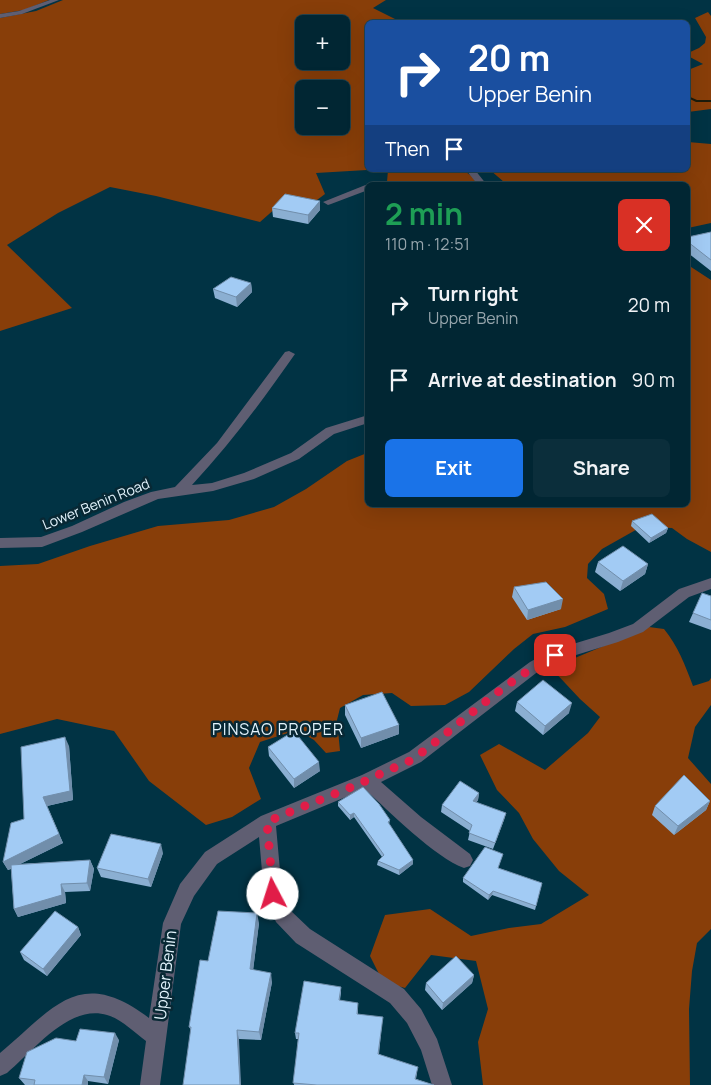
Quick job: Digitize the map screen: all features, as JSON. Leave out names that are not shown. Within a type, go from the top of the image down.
[{"type":"street","points":[[0,16],[20,13],[56,0]]},
{"type":"street","points":[[472,172],[480,182]]},
{"type":"street","points":[[328,202],[365,188]]},
{"type":"street","points":[[179,490],[221,446],[250,410],[289,354]]},
{"type":"street","name":"Lower Benin Road","points":[[0,543],[42,542],[156,495],[179,490],[213,488],[249,476],[295,456],[330,431],[365,420]]},
{"type":"street","name":"Upper Benin","points":[[150,1085],[172,923],[187,890],[211,858],[267,822],[368,780],[415,757],[508,685],[555,655],[613,638],[638,628],[684,593],[705,583],[711,583]]},
{"type":"street","points":[[368,780],[430,836],[464,860]]},
{"type":"street","points":[[267,822],[273,894],[283,916],[303,936],[397,996],[414,1016],[430,1046],[442,1085]]},
{"type":"street","points":[[0,1066],[60,1013],[82,1003],[106,1004],[157,1037]]},
{"type":"shaded area","points":[[0,0],[49,0],[24,10],[0,14]]},
{"type":"shaded area","points":[[63,0],[386,0],[373,8],[397,20],[365,20],[365,170],[316,173],[325,194],[317,200],[285,200],[260,222],[156,196],[110,187],[58,213],[7,245],[72,308],[0,331],[0,18],[36,11]]},
{"type":"shaded area","points":[[708,12],[711,16],[711,109],[690,112],[690,69],[703,64],[690,57],[690,52],[705,43],[706,37],[695,18]]},
{"type":"shaded area","points":[[690,142],[711,144],[711,223],[690,228],[690,182],[504,182],[492,172],[690,172]]},
{"type":"shaded area","points":[[388,172],[466,172],[473,177],[476,182],[409,181],[387,182]]},
{"type":"shaded area","points":[[690,266],[711,280],[711,552],[687,539],[672,528],[641,527],[602,549],[588,564],[587,578],[604,594],[608,609],[565,627],[533,634],[514,649],[469,692],[445,705],[411,706],[392,693],[363,695],[340,708],[337,720],[340,751],[326,753],[314,740],[297,730],[260,742],[249,768],[261,799],[232,817],[206,825],[149,781],[114,731],[57,719],[0,734],[0,566],[38,564],[158,526],[229,520],[274,507],[306,489],[347,461],[365,454],[365,507],[690,507]]},
{"type":"shaded area","points":[[649,627],[664,629],[669,635],[681,656],[693,686],[709,681],[711,678],[711,705],[695,727],[688,758],[711,784],[711,929],[697,943],[692,971],[689,1009],[690,1085],[483,1085],[478,1042],[488,1009],[476,961],[431,955],[405,988],[383,982],[370,956],[385,915],[430,909],[471,936],[541,924],[589,895],[559,871],[533,839],[519,813],[497,790],[480,755],[499,744],[545,770],[588,733],[600,717],[551,668]]},
{"type":"building","points":[[285,194],[320,201],[308,215],[272,208]]},
{"type":"building","points":[[711,232],[711,260],[690,244],[690,237]]},
{"type":"building","points":[[231,277],[251,283],[236,297],[213,289]]},
{"type":"building","points":[[652,514],[668,528],[651,538],[632,521]]},
{"type":"building","points":[[623,546],[648,564],[623,581],[598,562]]},
{"type":"building","points":[[546,582],[563,599],[528,610],[514,587]]},
{"type":"building","points":[[702,593],[711,596],[711,620],[693,613]]},
{"type":"building","points":[[543,680],[572,703],[545,726],[517,702]]},
{"type":"building","points":[[382,692],[399,725],[361,738],[345,705]]},
{"type":"building","points":[[294,731],[319,762],[294,779],[268,747]]},
{"type":"building","points":[[65,737],[70,791],[43,797],[59,834],[3,862],[11,823],[24,819],[21,747]]},
{"type":"building","points":[[684,775],[710,801],[678,826],[655,806]]},
{"type":"building","points":[[460,781],[479,793],[473,801],[506,813],[495,843],[469,833],[472,825],[442,805]]},
{"type":"building","points":[[363,787],[379,804],[390,820],[388,822],[413,860],[399,870],[378,861],[384,855],[354,813],[350,815],[338,802]]},
{"type":"building","points":[[111,834],[161,844],[148,879],[97,868]]},
{"type":"building","points":[[485,847],[503,854],[498,868],[542,883],[536,906],[493,891],[489,895],[463,878]]},
{"type":"building","points":[[90,860],[87,883],[61,884],[62,895],[14,909],[11,865]]},
{"type":"building","points":[[55,911],[78,927],[43,969],[20,952]]},
{"type":"building","points":[[218,911],[257,913],[250,969],[271,973],[259,1032],[237,1030],[240,1085],[183,1085],[191,1027],[189,1027],[200,960],[208,961]]},
{"type":"building","points":[[456,956],[474,975],[443,1003],[426,983]]},
{"type":"building","points":[[304,981],[341,987],[339,1000],[358,1003],[357,1014],[383,1017],[378,1054],[418,1067],[415,1079],[434,1085],[317,1085],[293,1083],[299,1033],[295,1033]]},
{"type":"building","points":[[80,1029],[115,1033],[104,1077],[84,1075],[82,1085],[34,1085],[35,1080],[19,1078],[27,1052],[56,1038],[76,1041]]},
{"type":"waterway","points":[[690,98],[696,101],[711,101]]},
{"type":"district","name":"PINSAO PROPER","points":[[278,729]]},
{"type":"route","points":[[273,894],[267,822],[368,780],[415,757],[512,682],[555,655]]}]
